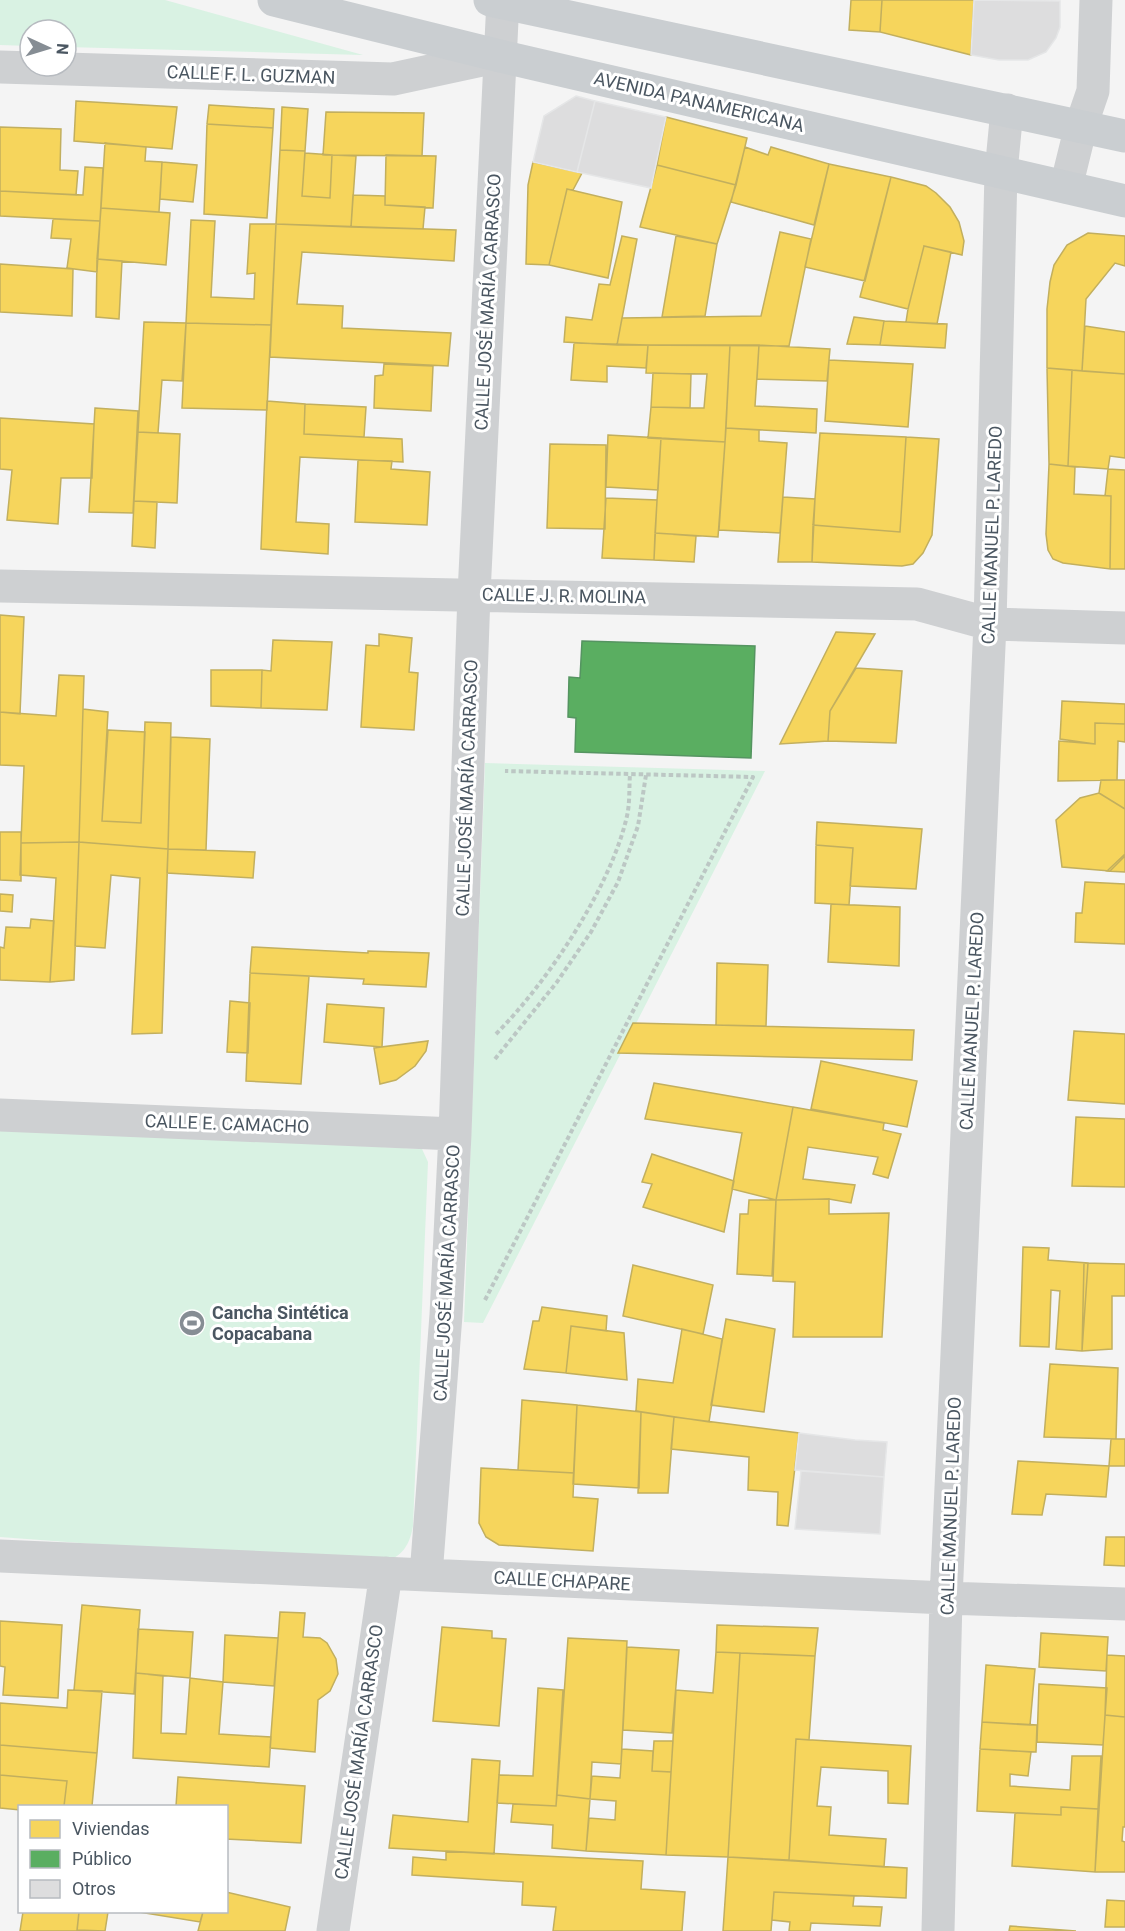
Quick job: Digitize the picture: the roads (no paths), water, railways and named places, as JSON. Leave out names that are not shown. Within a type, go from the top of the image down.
[{"type":"main road","name":"AVENIDA PANAMERICANA","points":[[274,0],[500,56],[1125,201]]},
{"type":"main road","points":[[498,1],[1125,136]]},
{"type":"street","points":[[1066,187],[1093,91],[1096,0]]},
{"type":"street","name":"CALLE JOSÉ MARÍA CARRASCO","points":[[426,1575],[446,1315],[455,1134],[474,594],[500,56],[498,1]]},
{"type":"street","name":"CALLE F. L. GUZMAN","points":[[0,67],[393,79],[500,56]]},
{"type":"street","name":"CALLE MANUEL P. LAREDO","points":[[938,1931],[946,1598],[990,624],[1001,172],[1007,110]]},
{"type":"street","name":"CALLE J. R. MOLINA","points":[[0,586],[918,604],[990,624],[1125,628]]},
{"type":"street","name":"CALLE E. CAMACHO","points":[[0,1115],[455,1134]]},
{"type":"street","name":"CALLE CHAPARE","points":[[0,1556],[1125,1604]]},
{"type":"street","name":"CALLE JOSÉ MARÍA CARRASCO","points":[[333,1931],[386,1573]]},
{"type":"place","name":"Cancha Sintética Copacabana","points":[[192,1323]]}]
